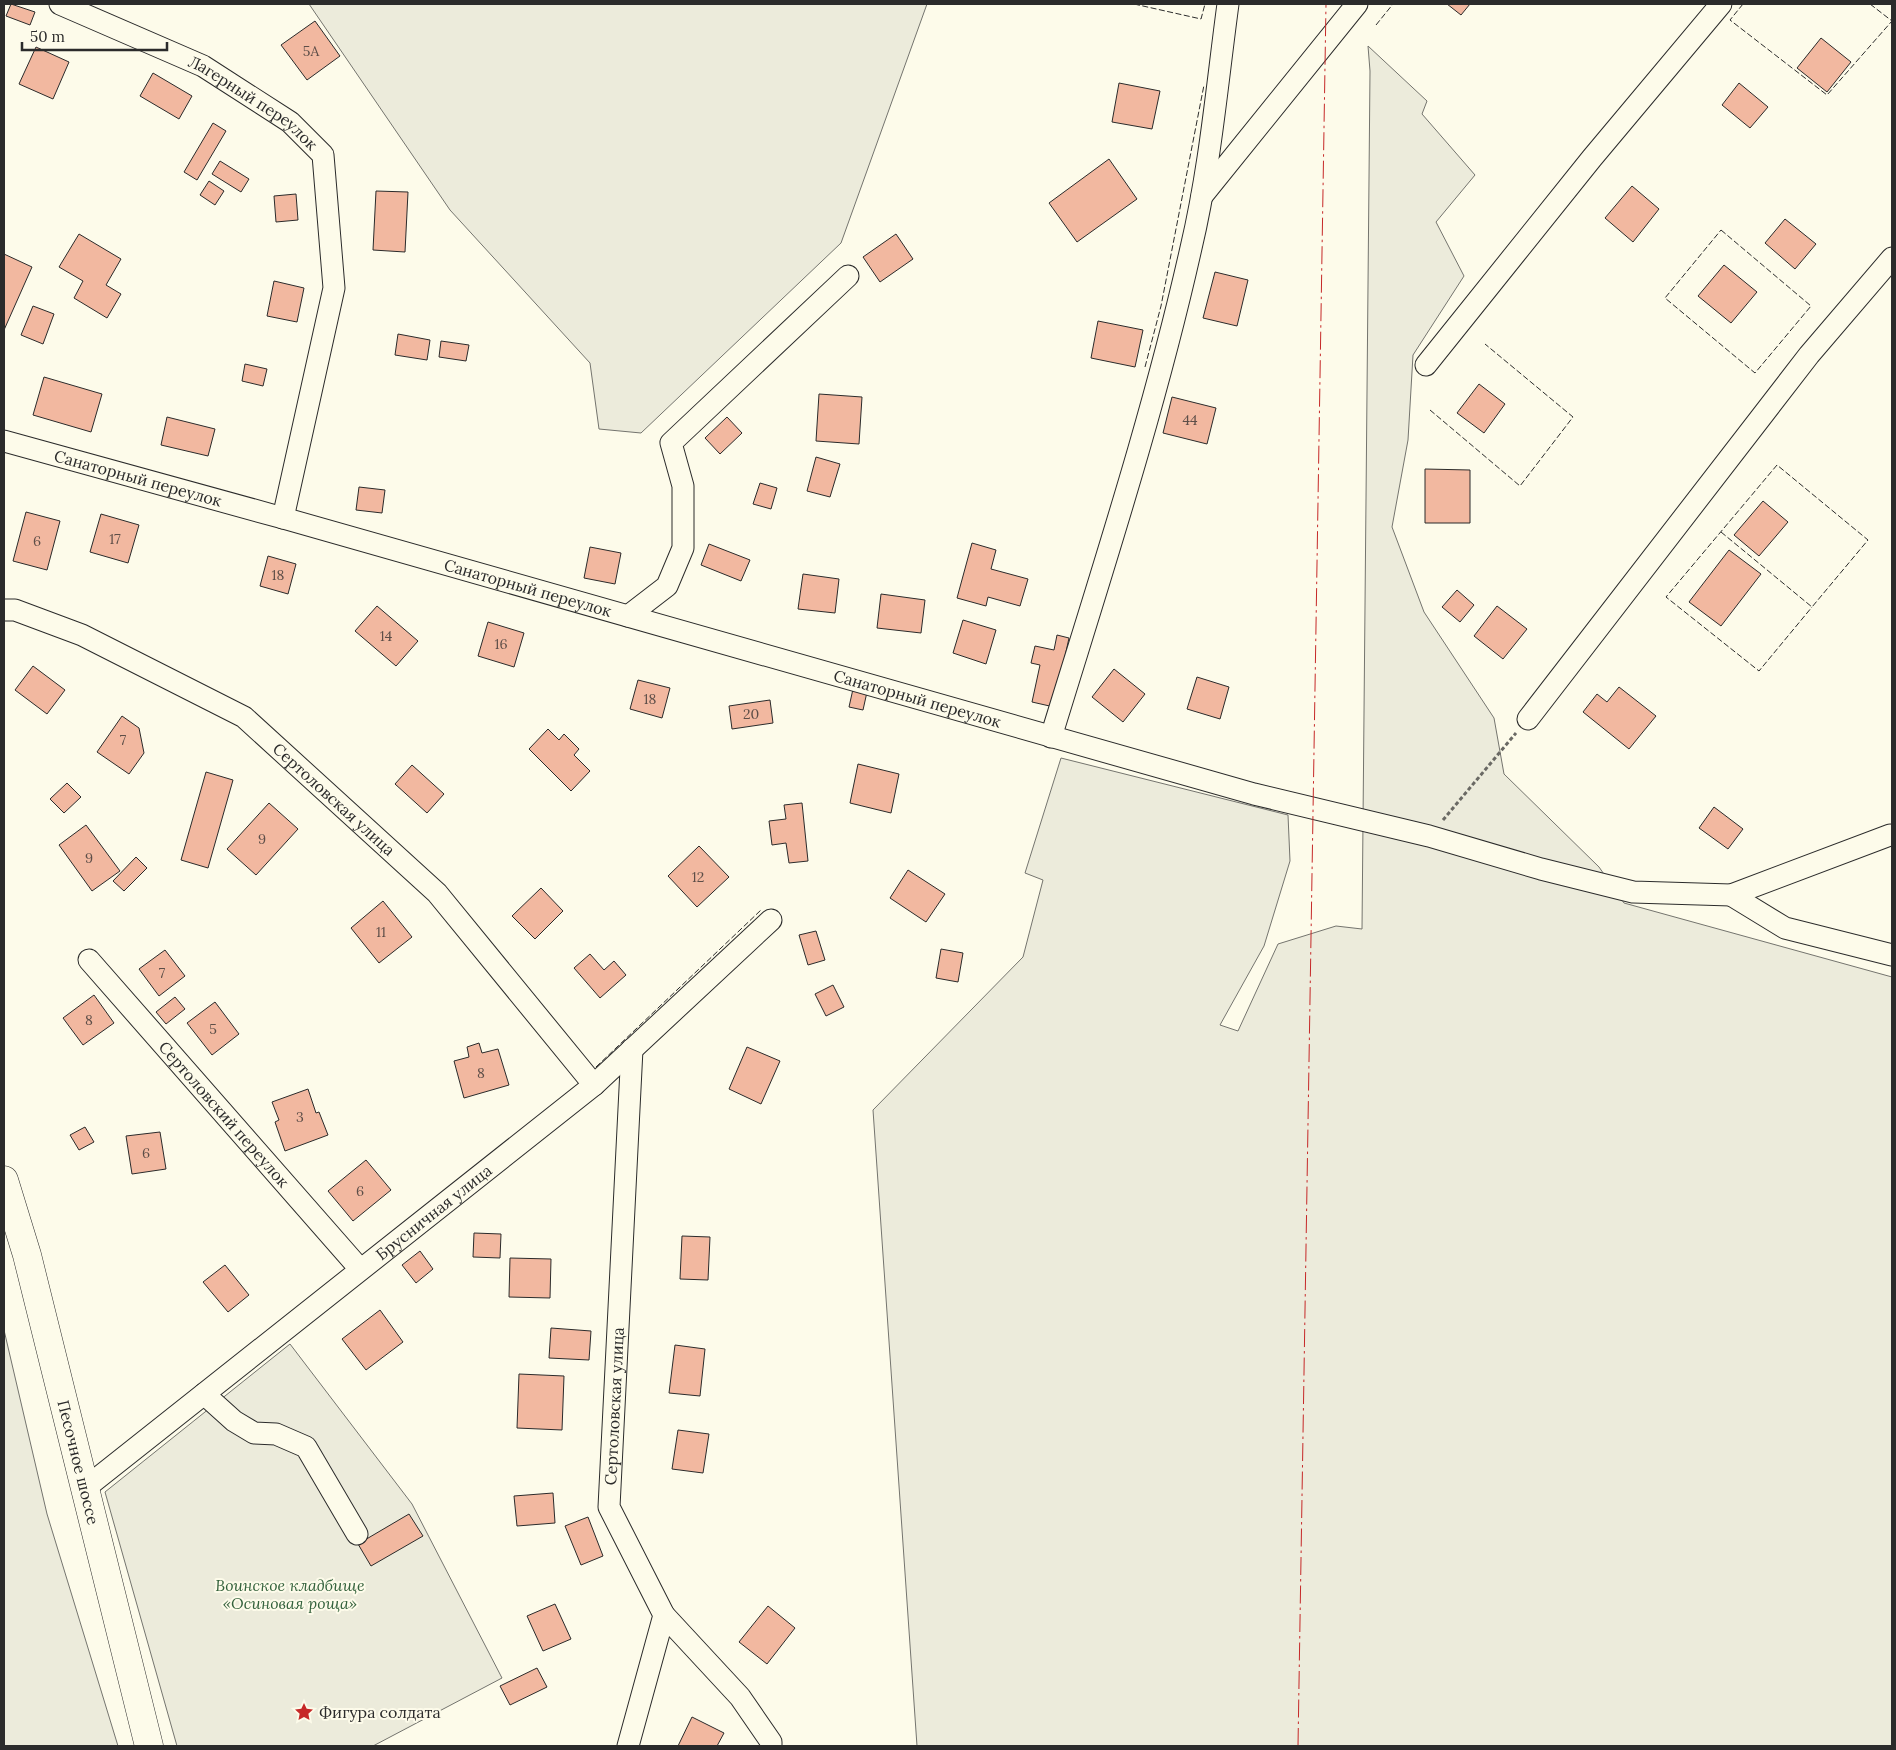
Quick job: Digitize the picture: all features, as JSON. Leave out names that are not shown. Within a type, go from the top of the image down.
[{"type":"main road","name":"Песочное шоссе","points":[[4,1180],[26,1255],[149,1746]]},
{"type":"street","name":"Лагерный переулок","points":[[60,4],[203,66],[290,122],[324,155],[334,288],[283,518]]},
{"type":"street","points":[[1051,737],[1154,402],[1192,247],[1202,197],[1228,4]]},
{"type":"street","points":[[1202,197],[1357,4]]},
{"type":"street","points":[[1426,365],[1592,158],[1721,4]]},
{"type":"street","points":[[1528,719],[1809,355],[1892,258]]},
{"type":"street","points":[[628,616],[667,586],[684,548],[683,486],[671,443],[848,276]]},
{"type":"street","name":"Санаторный переулок","points":[[4,441],[283,518],[1254,794],[1430,836],[1541,869],[1633,892],[1731,895]]},
{"type":"street","name":"Сертоловская улица","points":[[4,610],[16,610],[82,635],[244,717],[437,893],[594,1085]]},
{"type":"street","points":[[1731,895],[1890,835]]},
{"type":"street","points":[[1731,895],[1784,928],[1892,955]]},
{"type":"street","name":"Брусничная улица","points":[[84,1489],[594,1085],[771,920]]},
{"type":"street","name":"Сертоловский переулок","points":[[89,960],[360,1269]]},
{"type":"street","name":"Сертоловская улица","points":[[632,1049],[609,1507],[664,1615],[740,1696],[771,1742],[771,1746]]},
{"type":"street","points":[[204,1394],[234,1421],[254,1432],[276,1434],[306,1447],[357,1534]]},
{"type":"street","points":[[628,1746],[664,1615]]},
{"type":"path","points":[[1430,836],[1528,719]]},
{"type":"green space","points":[[309,4],[927,4],[841,243],[641,433],[599,429],[590,363],[450,210]]},
{"type":"green space","points":[[1368,46],[1427,101],[1422,114],[1475,175],[1436,222],[1464,276],[1413,355],[1408,440],[1392,527],[1424,612],[1494,718],[1504,774],[1599,867],[1624,903],[1892,977],[1892,1746],[917,1746],[873,1110],[1023,957],[1043,880],[1025,873],[1061,758],[1288,815],[1290,861],[1264,946],[1220,1025],[1238,1031],[1278,944],[1336,926],[1362,929],[1370,71]]},
{"type":"green space","points":[[4,1330],[47,1514],[118,1746],[4,1746]]},
{"type":"green space","name":"Воинское кладбище «Осиновая роща»","points":[[290,1344],[412,1504],[502,1678],[373,1746],[177,1746],[105,1492]]},
{"type":"building","points":[[11,4],[35,12],[30,25],[6,16]]},
{"type":"building","points":[[1447,4],[1470,4],[1461,15]]},
{"type":"building","points":[[315,21],[340,56],[307,80],[281,45]]},
{"type":"building","points":[[1821,38],[1851,62],[1827,92],[1797,68]]},
{"type":"building","points":[[36,47],[69,62],[53,99],[19,84]]},
{"type":"building","points":[[153,73],[192,96],[179,119],[140,96]]},
{"type":"building","points":[[1119,83],[1160,91],[1152,129],[1112,122]]},
{"type":"building","points":[[1739,83],[1768,107],[1750,128],[1722,105]]},
{"type":"building","points":[[213,123],[226,131],[197,180],[184,172]]},
{"type":"building","points":[[1109,159],[1137,199],[1077,242],[1049,203]]},
{"type":"building","points":[[220,161],[249,179],[241,192],[212,174]]},
{"type":"building","points":[[209,181],[224,191],[215,205],[200,195]]},
{"type":"building","points":[[1632,186],[1659,209],[1633,242],[1605,218]]},
{"type":"building","points":[[376,191],[408,192],[405,252],[373,250]]},
{"type":"building","points":[[296,194],[298,220],[276,222],[274,196]]},
{"type":"building","points":[[1785,219],[1816,244],[1795,269],[1765,243]]},
{"type":"building","points":[[79,234],[121,259],[106,285],[121,294],[107,318],[74,298],[83,281],[59,267]]},
{"type":"building","points":[[896,234],[913,259],[880,282],[863,257]]},
{"type":"building","points":[[4,254],[32,267],[4,330]]},
{"type":"building","points":[[1724,265],[1757,292],[1731,323],[1698,296]]},
{"type":"building","points":[[1215,272],[1248,280],[1237,326],[1203,318]]},
{"type":"building","points":[[274,281],[304,288],[297,322],[267,316]]},
{"type":"building","points":[[33,306],[54,314],[43,344],[21,335]]},
{"type":"building","points":[[1098,321],[1143,330],[1135,367],[1091,358]]},
{"type":"building","points":[[398,334],[430,340],[427,360],[395,355]]},
{"type":"building","points":[[441,341],[469,345],[466,361],[439,357]]},
{"type":"building","points":[[245,364],[267,369],[263,386],[242,381]]},
{"type":"building","points":[[44,377],[102,394],[91,432],[33,415]]},
{"type":"building","points":[[1479,384],[1505,404],[1484,433],[1457,413]]},
{"type":"building","points":[[819,394],[862,397],[859,444],[816,441]]},
{"type":"building","points":[[1172,397],[1216,408],[1207,444],[1163,433]]},
{"type":"building","points":[[167,417],[215,429],[208,456],[161,445]]},
{"type":"building","points":[[727,417],[742,433],[720,454],[705,438]]},
{"type":"building","points":[[816,457],[840,464],[830,497],[807,491]]},
{"type":"building","points":[[1425,469],[1470,470],[1470,523],[1425,523]]},
{"type":"building","points":[[760,483],[777,488],[771,509],[753,504]]},
{"type":"building","points":[[359,487],[385,490],[382,513],[356,510]]},
{"type":"building","points":[[1763,501],[1788,522],[1759,556],[1734,535]]},
{"type":"building","points":[[26,512],[60,521],[47,570],[13,561]]},
{"type":"building","points":[[101,514],[139,525],[128,563],[90,552]]},
{"type":"building","points":[[972,543],[996,550],[991,569],[1028,579],[1020,606],[988,597],[986,606],[957,598]]},
{"type":"building","points":[[709,544],[750,560],[741,581],[701,565]]},
{"type":"building","points":[[590,547],[621,553],[615,584],[584,578]]},
{"type":"building","points":[[1729,550],[1761,574],[1721,626],[1689,602]]},
{"type":"building","points":[[268,556],[296,564],[288,594],[260,586]]},
{"type":"building","points":[[803,574],[839,579],[835,613],[798,609]]},
{"type":"building","points":[[1457,590],[1474,605],[1460,622],[1442,607]]},
{"type":"building","points":[[881,594],[925,600],[921,633],[877,628]]},
{"type":"building","points":[[377,606],[418,641],[396,666],[355,631]]},
{"type":"building","points":[[1497,606],[1527,629],[1503,659],[1474,636]]},
{"type":"building","points":[[963,620],[996,630],[986,664],[953,653]]},
{"type":"building","points":[[488,622],[524,633],[514,667],[478,656]]},
{"type":"building","points":[[1057,635],[1069,638],[1054,707],[1032,702],[1040,665],[1031,663],[1035,646],[1054,650]]},
{"type":"building","points":[[33,666],[65,690],[47,714],[15,690]]},
{"type":"building","points":[[1114,669],[1145,694],[1123,722],[1092,697]]},
{"type":"building","points":[[1197,677],[1229,687],[1220,719],[1187,709]]},
{"type":"building","points":[[638,680],[670,688],[662,718],[630,709]]},
{"type":"building","points":[[1619,687],[1656,716],[1629,749],[1583,712],[1597,694],[1607,702]]},
{"type":"building","points":[[853,689],[867,692],[863,710],[849,707]]},
{"type":"building","points":[[770,700],[773,723],[732,729],[729,706]]},
{"type":"building","points":[[122,716],[139,728],[144,753],[129,774],[97,752]]},
{"type":"building","points":[[548,729],[559,740],[564,734],[579,749],[574,755],[590,771],[571,791],[529,749]]},
{"type":"building","points":[[858,764],[899,774],[891,813],[850,803]]},
{"type":"building","points":[[412,765],[444,794],[427,813],[395,784]]},
{"type":"building","points":[[206,772],[233,780],[208,868],[181,860]]},
{"type":"building","points":[[67,783],[81,797],[64,813],[50,799]]},
{"type":"building","points":[[269,803],[298,829],[256,875],[227,849]]},
{"type":"building","points":[[802,803],[808,861],[789,863],[786,843],[772,845],[769,821],[786,819],[784,805]]},
{"type":"building","points":[[1714,807],[1743,829],[1728,849],[1699,828]]},
{"type":"building","points":[[86,825],[120,871],[92,891],[59,845]]},
{"type":"building","points":[[699,846],[729,877],[697,907],[668,876]]},
{"type":"building","points":[[136,857],[147,868],[124,891],[113,881]]},
{"type":"building","points":[[908,870],[945,894],[926,922],[890,898]]},
{"type":"building","points":[[541,888],[563,911],[535,939],[512,916]]},
{"type":"building","points":[[383,901],[412,937],[379,963],[351,928]]},
{"type":"building","points":[[816,931],[825,960],[808,965],[799,935]]},
{"type":"building","points":[[941,949],[963,953],[958,982],[936,978]]},
{"type":"building","points":[[165,950],[185,976],[159,996],[139,969]]},
{"type":"building","points":[[590,954],[604,970],[614,961],[626,975],[600,998],[574,968]]},
{"type":"building","points":[[833,985],[844,1007],[826,1016],[815,994]]},
{"type":"building","points":[[94,995],[114,1023],[83,1045],[63,1018]]},
{"type":"building","points":[[175,997],[185,1009],[166,1024],[156,1012]]},
{"type":"building","points":[[215,1002],[239,1034],[212,1055],[187,1023]]},
{"type":"building","points":[[479,1043],[482,1053],[498,1049],[509,1085],[464,1098],[454,1061],[469,1057],[467,1047]]},
{"type":"building","points":[[747,1047],[780,1061],[761,1104],[729,1089]]},
{"type":"building","points":[[308,1089],[316,1113],[319,1112],[328,1135],[285,1151],[275,1122],[279,1120],[272,1102]]},
{"type":"building","points":[[85,1127],[94,1142],[79,1150],[70,1135]]},
{"type":"building","points":[[160,1132],[166,1169],[132,1174],[126,1136]]},
{"type":"building","points":[[366,1160],[391,1190],[353,1221],[328,1191]]},
{"type":"building","points":[[474,1233],[501,1234],[500,1258],[473,1257]]},
{"type":"building","points":[[682,1236],[710,1237],[708,1280],[680,1279]]},
{"type":"building","points":[[420,1251],[433,1269],[416,1283],[402,1265]]},
{"type":"building","points":[[510,1258],[551,1259],[550,1298],[509,1297]]},
{"type":"building","points":[[225,1265],[249,1295],[228,1312],[203,1282]]},
{"type":"building","points":[[380,1310],[403,1342],[366,1370],[342,1339]]},
{"type":"building","points":[[551,1328],[591,1331],[589,1360],[549,1358]]},
{"type":"building","points":[[675,1345],[705,1349],[700,1396],[669,1393]]},
{"type":"building","points":[[519,1374],[564,1376],[562,1430],[517,1428]]},
{"type":"building","points":[[678,1430],[709,1434],[703,1473],[672,1469]]},
{"type":"building","points":[[553,1493],[555,1523],[517,1526],[514,1496]]},
{"type":"building","points":[[409,1514],[423,1536],[371,1566],[358,1544]]},
{"type":"building","points":[[588,1517],[603,1556],[581,1565],[565,1526]]},
{"type":"building","points":[[555,1604],[571,1639],[543,1651],[527,1616]]},
{"type":"building","points":[[768,1606],[795,1628],[767,1664],[739,1642]]},
{"type":"building","points":[[537,1668],[547,1687],[510,1705],[500,1686]]},
{"type":"building","points":[[692,1717],[724,1733],[717,1746],[678,1746]]},
{"type":"fence","points":[[1134,4],[1201,19],[1205,4]]},
{"type":"fence","points":[[1376,25],[1393,4]]},
{"type":"fence","points":[[1743,4],[1730,20],[1827,95],[1892,21],[1870,4]]},
{"type":"fence","points":[[1145,367],[1161,306],[1204,85]]},
{"type":"fence","points":[[1721,230],[1811,306],[1755,373],[1665,298],[1721,230]]},
{"type":"fence","points":[[1430,410],[1520,486],[1573,417],[1485,344]]},
{"type":"fence","points":[[1721,532],[1812,607],[1868,540],[1777,465],[1666,597],[1759,671],[1812,607]]},
{"type":"fence","points":[[596,1067],[761,910]]},
{"type":"power","points":[[1298,1746],[1326,4]]},
{"type":"place","name":"Фигура солдата","points":[[304,1712]]}]
